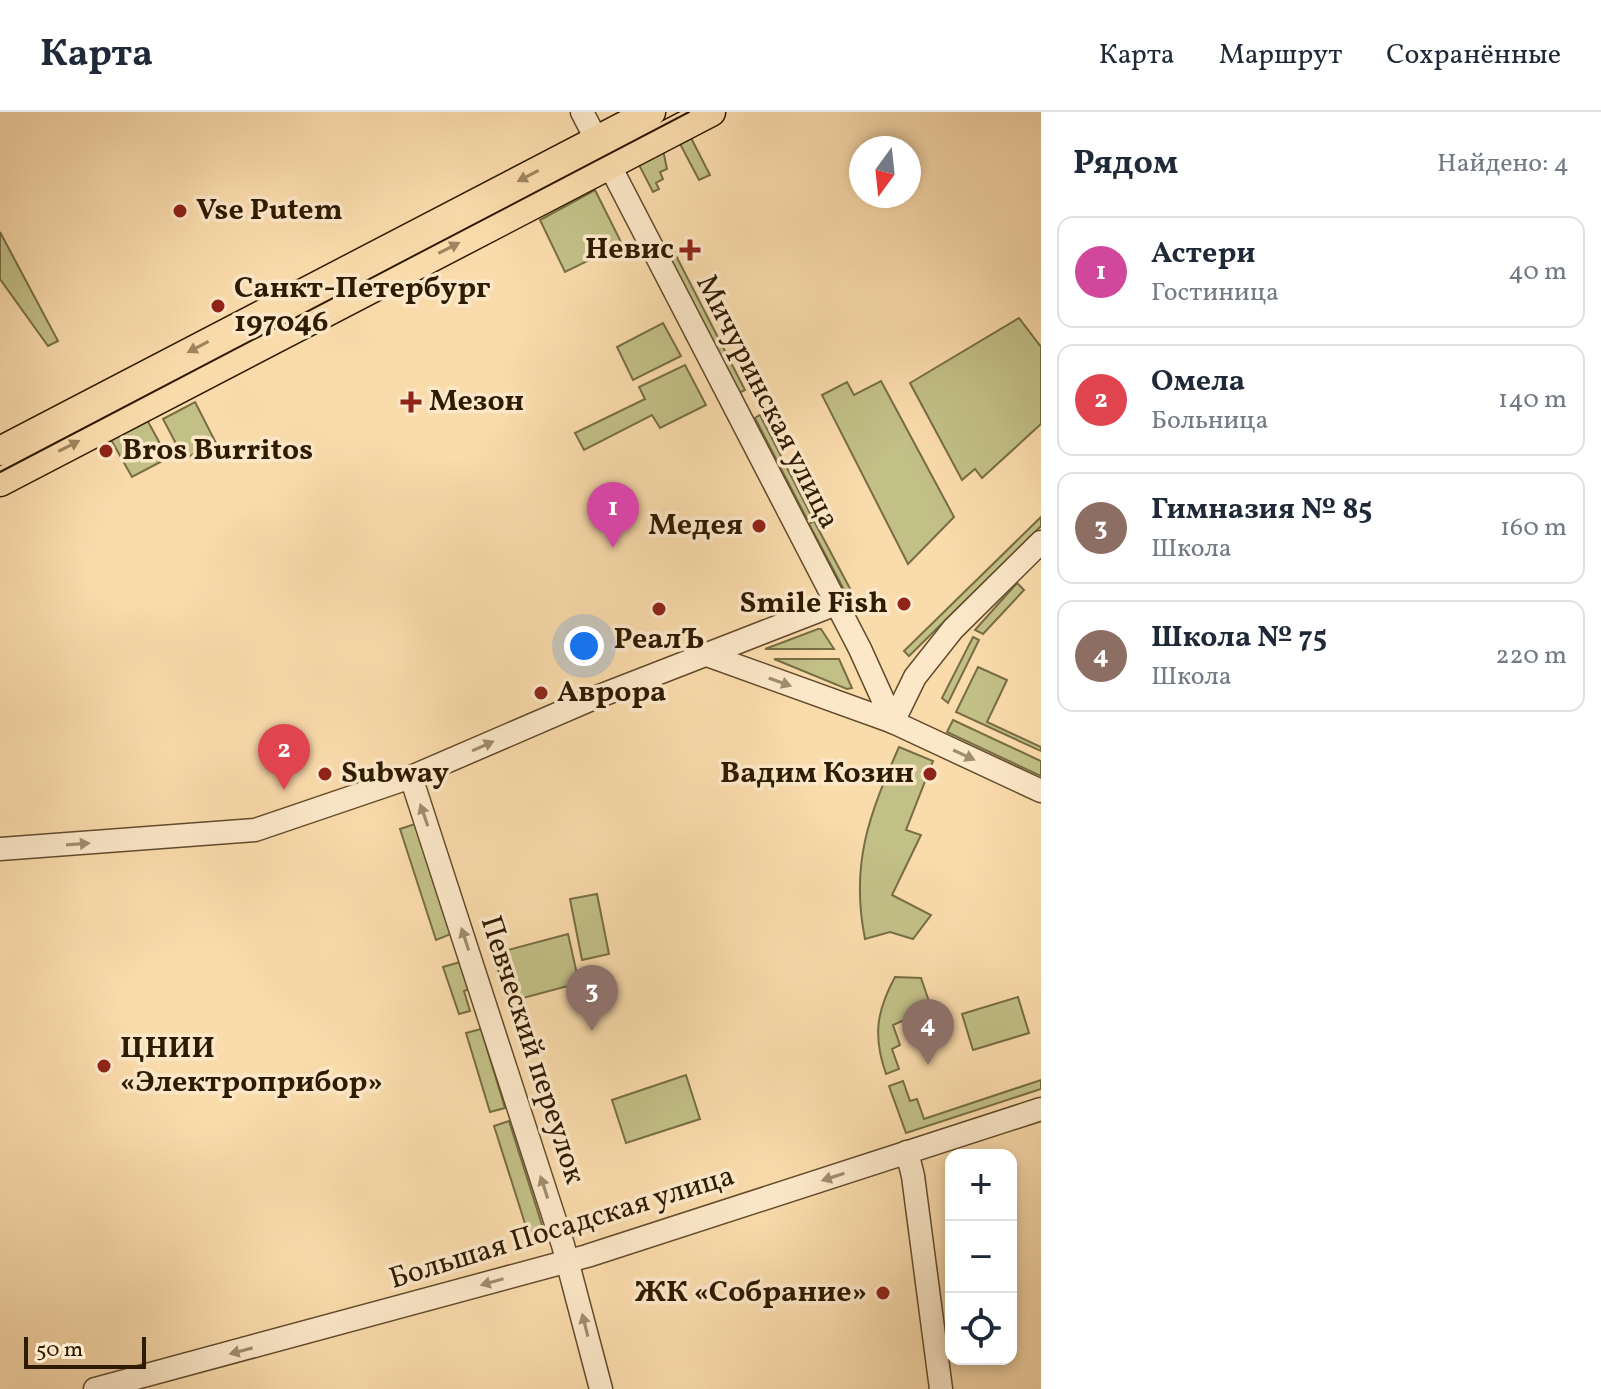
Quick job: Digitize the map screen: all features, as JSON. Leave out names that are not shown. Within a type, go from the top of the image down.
[{"type":"main road","points":[[0,482],[604,152],[651,112]]},
{"type":"main road","points":[[0,451],[604,152],[711,112]]},
{"type":"street","name":"Мичуринская улица","points":[[582,112],[836,604],[893,722]]},
{"type":"street","points":[[893,722],[915,677],[953,629],[1041,542]]},
{"type":"street","points":[[0,849],[255,830],[411,777],[592,699],[836,604]]},
{"type":"street","points":[[707,655],[893,722],[1041,791]]},
{"type":"street","name":"Певческий переулок","points":[[411,777],[567,1261],[601,1389]]},
{"type":"street","name":"Большая Посадская улица","points":[[95,1389],[567,1261],[1041,1109]]},
{"type":"street","points":[[907,1152],[913,1176],[941,1389]]},
{"type":"shaded area","points":[[690,136],[710,175],[699,180],[679,142]]},
{"type":"shaded area","points":[[663,150],[667,169],[660,172],[663,179],[656,183],[659,189],[653,192],[638,163]]},
{"type":"shaded area","points":[[595,190],[622,244],[565,272],[540,220]]},
{"type":"shaded area","points":[[0,232],[58,341],[48,346],[0,279]]},
{"type":"shaded area","points":[[669,242],[745,390],[739,393],[663,244]]},
{"type":"shaded area","points":[[1019,318],[1041,347],[1041,424],[982,478],[975,469],[962,480],[910,383]]},
{"type":"shaded area","points":[[663,323],[681,356],[633,380],[617,347]]},
{"type":"shaded area","points":[[685,365],[706,405],[660,428],[652,415],[584,450],[575,433],[645,399],[639,387]]},
{"type":"shaded area","points":[[881,381],[954,517],[908,564],[822,395],[847,382],[854,395]]},
{"type":"shaded area","points":[[195,402],[216,443],[184,459],[163,419]]},
{"type":"shaded area","points":[[760,415],[812,517],[807,519],[755,418]]},
{"type":"shaded area","points":[[146,418],[168,458],[132,477],[110,438]]},
{"type":"shaded area","points":[[1041,517],[1041,526],[909,656],[904,651]]},
{"type":"shaded area","points":[[814,521],[855,598],[850,601],[809,524]]},
{"type":"shaded area","points":[[1017,583],[1024,590],[983,634],[975,630]]},
{"type":"shaded area","points":[[818,629],[834,649],[765,649]]},
{"type":"shaded area","points":[[973,637],[979,640],[948,703],[942,698]]},
{"type":"shaded area","points":[[774,659],[839,659],[852,688],[847,689]]},
{"type":"shaded area","points":[[978,667],[1007,680],[987,722],[1041,747],[1041,751],[956,712]]},
{"type":"shaded area","points":[[953,720],[1041,761],[1041,776],[947,732]]},
{"type":"shaded area","points":[[899,747],[933,761],[906,830],[921,835],[892,895],[931,915],[913,939],[890,932],[865,939],[860,887],[865,840]]},
{"type":"shaded area","points":[[415,824],[451,934],[436,940],[400,829]]},
{"type":"shaded area","points":[[597,894],[609,954],[582,960],[570,899]]},
{"type":"shaded area","points":[[568,934],[579,983],[508,1002],[493,954]]},
{"type":"shaded area","points":[[460,962],[469,989],[464,991],[470,1011],[459,1014],[443,967]]},
{"type":"shaded area","points":[[895,977],[921,978],[933,1013],[929,1009],[893,1025],[900,1045],[892,1049],[899,1069],[886,1074],[879,1048],[878,1025]]},
{"type":"shaded area","points":[[1018,997],[1029,1033],[973,1050],[962,1014]]},
{"type":"shaded area","points":[[481,1029],[505,1108],[490,1112],[466,1033]]},
{"type":"shaded area","points":[[686,1075],[700,1119],[626,1143],[612,1100]]},
{"type":"shaded area","points":[[1041,1080],[1041,1089],[906,1133],[889,1086],[903,1081],[910,1101],[917,1099],[924,1119]]},
{"type":"shaded area","points":[[509,1121],[543,1228],[528,1233],[494,1126]]},
{"type":"tram line","points":[[0,472],[689,112]]},
{"type":"place","name":"Vse Putem","points":[[180,211]]},
{"type":"place","name":"Невис","points":[[690,250]]},
{"type":"place","name":"Санкт-Петербург 197046","points":[[218,306]]},
{"type":"place","name":"Мезон","points":[[411,402]]},
{"type":"place","name":"Bros Burritos","points":[[106,451]]},
{"type":"place","name":"Медея","points":[[759,526]]},
{"type":"place","name":"Астери","points":[[613,548]]},
{"type":"place","name":"Smile Fish","points":[[904,604]]},
{"type":"place","name":"РеалЪ","points":[[659,609]]},
{"type":"place","name":"Аврора","points":[[541,693]]},
{"type":"place","name":"Subway","points":[[325,774]]},
{"type":"place","name":"Вадим Козин","points":[[930,774]]},
{"type":"place","name":"Омела","points":[[284,790]]},
{"type":"place","name":"Гимназия № 85","points":[[592,1031]]},
{"type":"place","name":"Школа № 75","points":[[928,1065]]},
{"type":"place","name":"ЦНИИ «Электроприбор»","points":[[104,1066]]},
{"type":"place","name":"ЖК «Собрание»","points":[[883,1293]]}]
